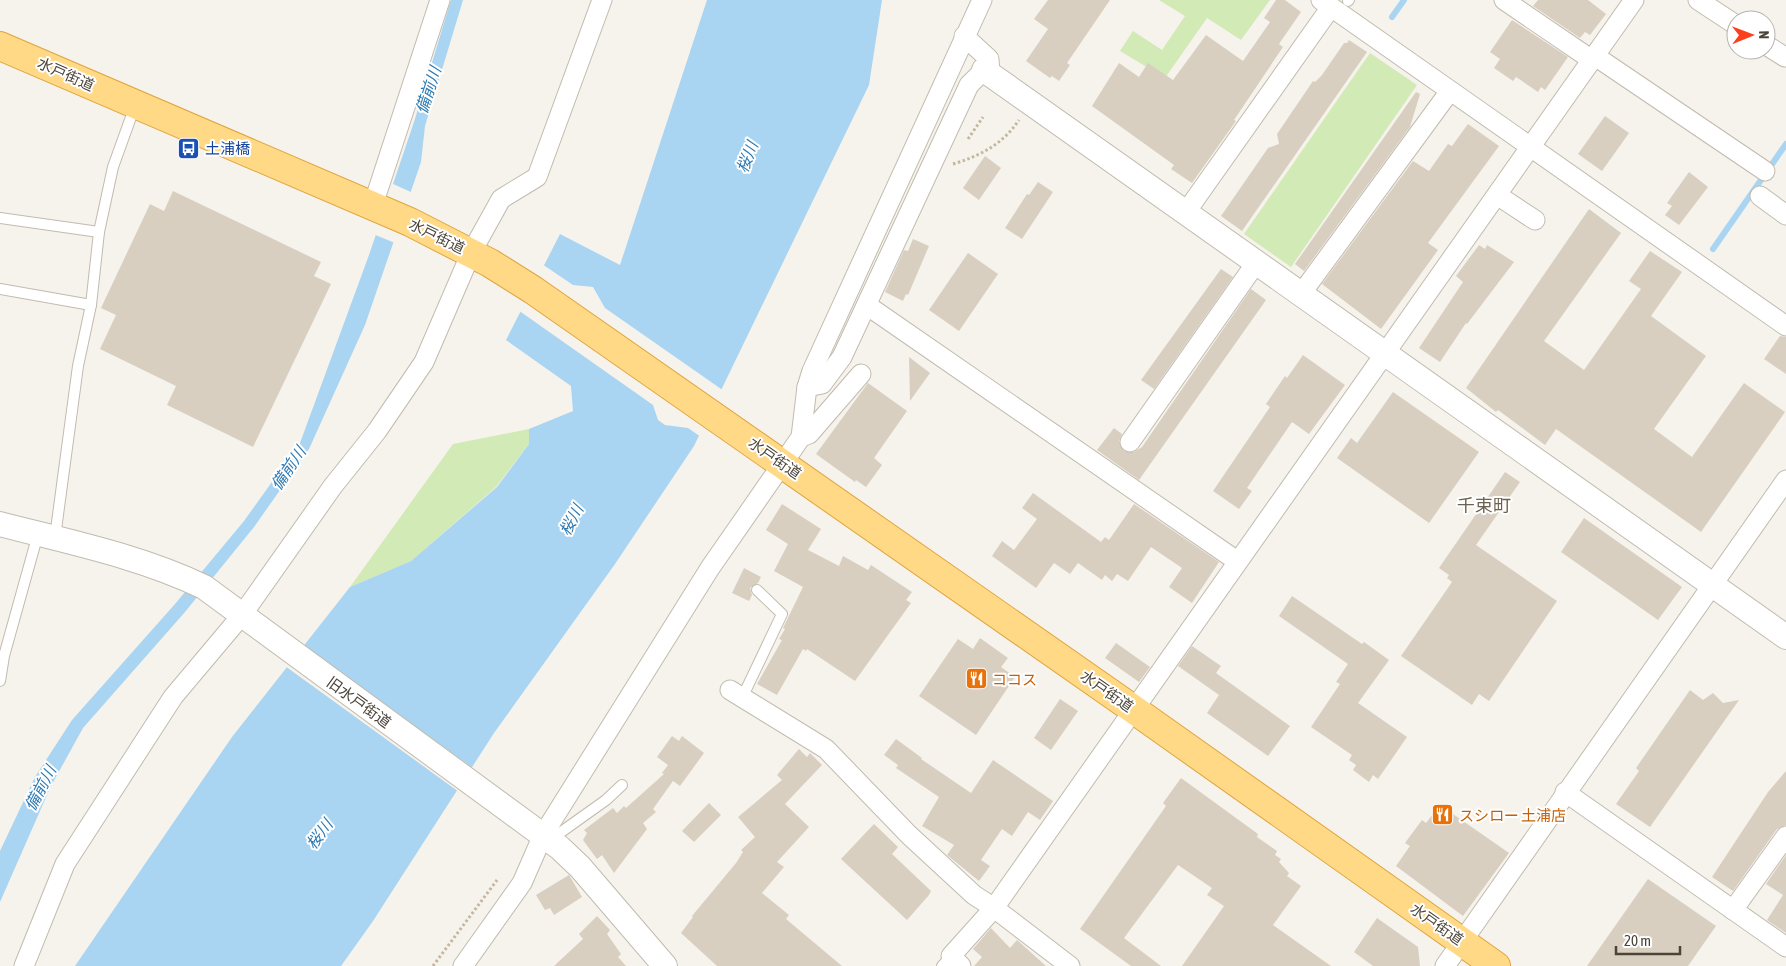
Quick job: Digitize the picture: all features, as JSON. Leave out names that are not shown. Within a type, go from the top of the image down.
[{"type":"highway","name":"水戸街道","points":[[0,46],[377,207],[481,258],[573,316],[1496,966]]},
{"type":"street","points":[[377,207],[440,0]]},
{"type":"street","points":[[24,966],[65,864],[174,697],[242,615],[333,486],[377,432],[424,362],[481,258],[501,200],[537,177],[602,0]]},
{"type":"street","points":[[800,438],[807,387],[812,371],[982,0]]},
{"type":"street","points":[[1504,0],[1765,171]]},
{"type":"street","points":[[951,963],[994,908],[1634,0]]},
{"type":"street","points":[[1698,0],[1726,18]]},
{"type":"street","points":[[1186,212],[1337,2],[1450,91],[1532,146],[1786,326]]},
{"type":"street","points":[[807,387],[822,384],[842,357],[868,306],[969,85],[987,72],[990,59],[964,36]]},
{"type":"street","points":[[987,72],[1786,637]]},
{"type":"street","points":[[1301,294],[1450,91]]},
{"type":"street","points":[[1497,195],[1535,220]]},
{"type":"street","points":[[1760,196],[1786,215]]},
{"type":"street","points":[[1130,442],[1256,262]]},
{"type":"street","points":[[868,306],[1237,562]]},
{"type":"street","points":[[463,966],[522,883],[541,834],[715,561],[775,458],[808,434],[861,374]]},
{"type":"street","points":[[1444,966],[1786,480]]},
{"type":"street","name":"旧水戸街道","points":[[0,524],[127,557],[175,573],[204,587],[541,834],[580,867],[665,966]]},
{"type":"street","points":[[736,694],[826,749],[909,835],[974,896],[994,908],[1070,966]]},
{"type":"street","points":[[1565,792],[1786,947]]},
{"type":"street","points":[[1733,910],[1786,836]]},
{"type":"lane","points":[[0,681],[4,656],[46,536],[91,304],[99,232],[112,167],[136,105]]},
{"type":"lane","points":[[0,218],[99,232]]},
{"type":"lane","points":[[0,289],[91,304]]},
{"type":"lane","points":[[736,694],[782,614],[757,590]]},
{"type":"lane","points":[[541,834],[606,800],[622,785]]},
{"type":"path","points":[[932,164],[948,165],[972,158],[991,148],[1015,126],[1031,103]]},
{"type":"path","points":[[433,966],[502,874]]},
{"type":"green space","points":[[1159,0],[1270,0],[1241,40],[1207,18],[1165,78],[1120,51],[1133,31],[1162,50],[1185,16]]},
{"type":"green space","points":[[1370,53],[1417,85],[1291,267],[1244,234]]},
{"type":"green space","points":[[529,429],[529,444],[496,487],[411,561],[350,587],[453,444]]},
{"type":"water","name":"備前川","points":[[451,0],[463,0],[425,126],[421,162],[365,325],[309,449],[254,527],[185,612],[83,728],[51,786],[0,902],[0,851],[35,777],[72,720],[175,604],[244,521],[300,443],[369,255],[414,122]]},
{"type":"water","name":"桜川","points":[[707,0],[882,0],[869,85],[694,446],[615,564],[494,733],[373,921],[341,966],[75,966],[232,737],[350,587],[411,561],[497,487],[529,444],[529,429],[573,411],[571,386],[506,340],[560,234],[620,265]]},
{"type":"pier","points":[[391,183],[413,193],[395,243],[373,234]]},
{"type":"pier","points":[[542,264],[573,285],[593,287],[605,308],[724,391],[701,437],[688,428],[665,425],[658,420],[653,405],[518,310]]},
{"type":"pier","points":[[302,644],[474,769],[459,792],[285,666]]},
{"type":"building","points":[[1048,0],[1110,0],[1067,63],[1070,65],[1059,81],[1052,76],[1050,78],[1026,61],[1048,29],[1034,19]]},
{"type":"building","points":[[1276,0],[1285,0],[1301,12],[1279,44],[1283,47],[1234,120],[1236,121],[1192,183],[1171,169],[1174,165],[1092,106],[1119,63],[1139,77],[1148,63],[1173,80],[1206,35],[1243,61],[1270,22],[1264,18]]},
{"type":"building","points":[[1538,0],[1588,0],[1606,14],[1590,35],[1585,32],[1580,38],[1533,6]]},
{"type":"building","points":[[1512,20],[1568,57],[1545,90],[1541,87],[1538,92],[1516,77],[1513,81],[1494,68],[1500,59],[1490,52]]},
{"type":"building","points":[[1349,40],[1367,52],[1242,231],[1221,216],[1268,148],[1279,144],[1277,134],[1313,81],[1315,82],[1322,75],[1344,43],[1347,43]]},
{"type":"building","points":[[1416,92],[1420,94],[1410,127],[1304,271],[1295,264]]},
{"type":"building","points":[[1605,116],[1629,133],[1602,171],[1578,154]]},
{"type":"building","points":[[1468,124],[1499,146],[1428,243],[1438,250],[1381,329],[1322,284],[1413,161],[1429,171],[1448,144],[1452,146]]},
{"type":"building","points":[[985,156],[1001,168],[979,200],[963,188]]},
{"type":"building","points":[[1689,172],[1708,187],[1679,225],[1665,215],[1672,206],[1667,203]]},
{"type":"building","points":[[1038,182],[1053,192],[1022,239],[1005,228],[1027,194],[1029,195]]},
{"type":"building","points":[[173,191],[321,262],[314,276],[331,284],[253,447],[167,405],[176,386],[100,349],[116,315],[101,308],[150,204],[164,211]]},
{"type":"building","points":[[1589,209],[1621,233],[1544,341],[1584,370],[1641,289],[1629,281],[1650,251],[1682,272],[1651,316],[1706,356],[1654,429],[1692,457],[1744,383],[1785,412],[1701,532],[1556,429],[1545,445],[1498,410],[1496,412],[1466,388]]},
{"type":"building","points":[[913,239],[929,246],[908,295],[906,294],[903,301],[885,292],[904,250],[908,251]]},
{"type":"building","points":[[1479,245],[1485,249],[1487,245],[1514,262],[1466,323],[1440,362],[1419,348],[1463,282],[1456,276]]},
{"type":"building","points":[[968,253],[998,274],[959,331],[929,310]]},
{"type":"building","points":[[1221,269],[1233,277],[1154,389],[1141,380]]},
{"type":"building","points":[[1251,289],[1266,300],[1139,480],[1097,450],[1114,428],[1122,434],[1119,441],[1124,451],[1134,452],[1142,447]]},
{"type":"building","points":[[1780,336],[1786,337],[1786,374],[1764,359]]},
{"type":"building","points":[[1303,355],[1345,385],[1309,434],[1292,422],[1247,488],[1252,491],[1239,509],[1213,491],[1270,407],[1266,404],[1285,376],[1287,378]]},
{"type":"building","points":[[909,357],[930,373],[910,401]]},
{"type":"building","points":[[868,383],[907,411],[874,458],[882,465],[866,487],[856,480],[855,482],[816,454]]},
{"type":"building","points":[[1393,392],[1479,452],[1429,523],[1337,458],[1351,438],[1357,443]]},
{"type":"building","points":[[1505,472],[1520,482],[1476,545],[1557,601],[1489,701],[1479,694],[1472,705],[1401,656],[1452,582],[1447,578],[1449,575],[1439,568]]},
{"type":"building","points":[[1033,493],[1101,542],[1105,537],[1109,540],[1134,504],[1219,562],[1192,603],[1169,587],[1182,568],[1151,547],[1128,581],[1117,574],[1112,581],[1105,575],[1102,580],[1078,563],[1070,574],[1054,563],[1036,588],[992,556],[1002,541],[1014,550],[1037,519],[1022,508]]},
{"type":"building","points":[[782,504],[821,529],[808,550],[839,566],[843,556],[868,570],[871,565],[912,592],[906,600],[911,603],[855,681],[807,649],[806,651],[803,649],[777,695],[757,684],[782,640],[779,639],[785,629],[783,628],[803,587],[774,571],[788,544],[766,530]]},
{"type":"building","points":[[1584,518],[1682,587],[1658,620],[1561,552]]},
{"type":"building","points":[[744,568],[761,577],[758,583],[750,588],[752,595],[749,601],[732,593]]},
{"type":"building","points":[[1292,596],[1362,644],[1364,642],[1389,660],[1358,703],[1407,737],[1378,779],[1373,775],[1369,782],[1353,770],[1356,765],[1349,760],[1352,755],[1311,727],[1340,684],[1336,682],[1348,664],[1279,616]]},
{"type":"building","points":[[980,638],[1008,658],[1001,667],[1015,677],[976,735],[919,696],[958,639],[973,649]]},
{"type":"building","points":[[1116,643],[1150,667],[1139,682],[1105,658]]},
{"type":"building","points":[[1192,646],[1221,666],[1216,673],[1290,726],[1268,756],[1207,713],[1219,695],[1178,666]]},
{"type":"building","points":[[1690,690],[1703,700],[1713,693],[1723,703],[1739,700],[1650,827],[1616,804],[1639,771],[1636,768]]},
{"type":"building","points":[[1060,699],[1078,711],[1051,750],[1034,738]]},
{"type":"building","points":[[672,736],[679,741],[682,736],[704,753],[680,786],[673,781],[653,809],[656,812],[643,823],[647,829],[614,873],[602,855],[597,859],[583,840],[587,833],[584,830],[613,808],[617,813],[624,806],[626,808],[664,774],[662,773],[668,765],[657,757]]},
{"type":"building","points":[[896,739],[921,759],[971,793],[993,760],[1053,801],[1040,820],[1028,812],[1012,836],[1002,829],[981,860],[990,866],[979,881],[947,855],[954,845],[922,826],[939,797],[896,768],[898,765],[884,755]]},
{"type":"building","points":[[799,749],[807,757],[810,753],[822,765],[785,804],[809,827],[777,862],[784,867],[762,893],[789,915],[786,919],[842,966],[717,966],[681,933],[692,916],[736,863],[743,852],[741,850],[755,837],[738,817],[782,780],[777,775]]},
{"type":"building","points":[[1786,771],[1786,825],[1777,829],[1733,891],[1712,877],[1768,792]]},
{"type":"building","points":[[1181,778],[1258,834],[1257,837],[1277,851],[1275,855],[1281,859],[1279,862],[1289,873],[1287,876],[1301,886],[1273,925],[1331,966],[1182,966],[1224,906],[1207,895],[1212,888],[1178,865],[1124,938],[1161,966],[1131,966],[1080,929],[1166,806],[1163,803]]},
{"type":"building","points":[[709,803],[721,815],[694,842],[682,831]]},
{"type":"building","points":[[1440,805],[1509,853],[1463,916],[1396,866],[1410,846],[1405,843],[1422,820],[1426,823]]},
{"type":"building","points":[[874,824],[898,847],[892,854],[931,891],[907,920],[841,859]]},
{"type":"building","points":[[1786,855],[1786,933],[1767,920],[1783,895],[1766,884]]},
{"type":"building","points":[[569,875],[582,897],[554,915],[550,908],[545,910],[536,895]]},
{"type":"building","points":[[1648,879],[1716,926],[1688,966],[1587,966]]},
{"type":"building","points":[[597,916],[610,930],[607,934],[621,954],[618,957],[626,966],[554,966],[583,939],[579,934]]},
{"type":"building","points":[[1377,918],[1418,947],[1420,966],[1373,966],[1354,952]]},
{"type":"building","points":[[991,928],[1010,948],[1017,940],[1046,966],[974,966],[982,957],[973,949]]},
{"type":"waterway","points":[[1392,17],[1404,0]]},
{"type":"waterway","points":[[1713,249],[1786,144]]},
{"type":"place","name":"土浦橋","points":[[189,148]]},
{"type":"place","name":"ココス","points":[[976,679]]},
{"type":"place","name":"スシロー 土浦店","points":[[1443,815]]},
{"type":"district","name":"千束町","points":[[1484,505]]}]
